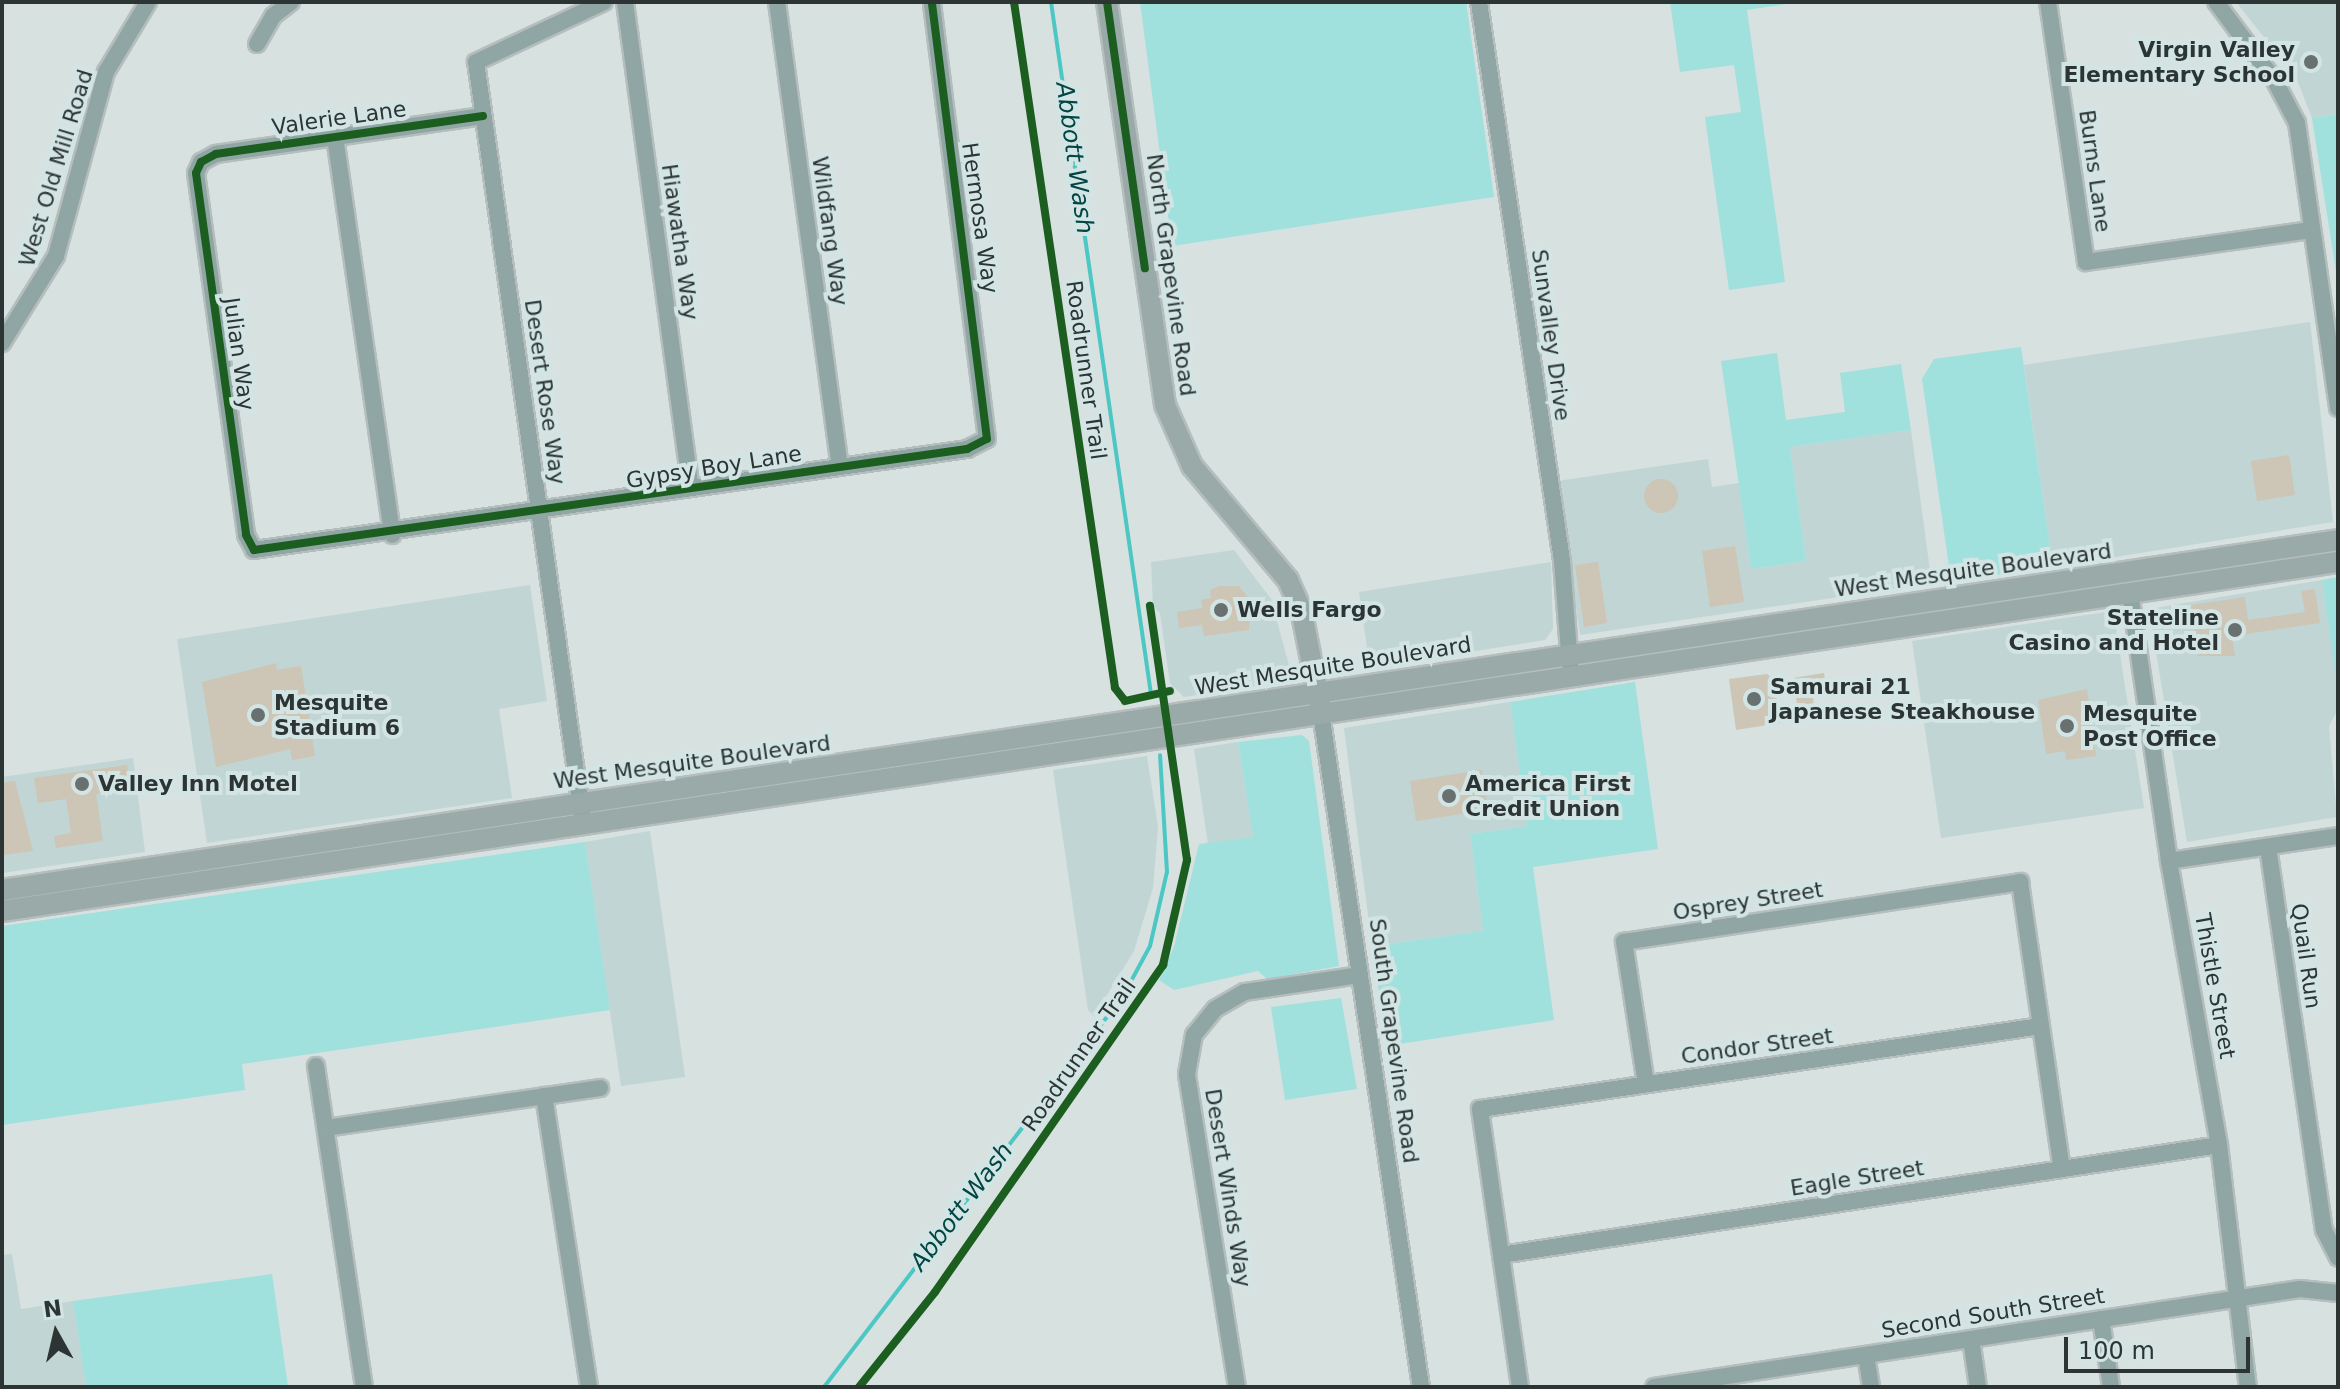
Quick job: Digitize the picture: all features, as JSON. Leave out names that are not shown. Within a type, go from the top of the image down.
[{"type":"main road","name":"North Grapevine Road","points":[[1107,2],[1165,405],[1192,466],[1288,580],[1301,609],[1320,703]]},
{"type":"main road","name":"West Mesquite Boulevard","points":[[1320,703],[1572,676],[1692,647],[2127,572],[2338,540]]},
{"type":"main road","name":"West Mesquite Boulevard","points":[[2,911],[584,824],[943,760],[1320,703],[1569,655],[1692,647],[2130,593],[2338,562]]},
{"type":"main road","points":[[2127,572],[2130,593]]},
{"type":"main road","name":"West Mesquite Boulevard","points":[[2,890],[581,803],[943,760]]},
{"type":"street","name":"West Old Mill Road","points":[[2,343],[56,256],[97,97],[148,2]]},
{"type":"street","points":[[257,44],[273,16],[291,2]]},
{"type":"street","name":"Desert Rose Way","points":[[584,824],[476,62],[604,2]]},
{"type":"street","name":"Hiawatha Way","points":[[625,2],[691,488]]},
{"type":"street","name":"Wildfang Way","points":[[777,2],[840,466]]},
{"type":"street","name":"Hermosa Way","points":[[932,2],[987,439]]},
{"type":"street","name":"Sunvalley Drive","points":[[1479,2],[1562,561],[1572,676]]},
{"type":"street","name":"Burns Lane","points":[[2048,2],[2086,262],[2312,230]]},
{"type":"street","points":[[2216,2],[2275,81],[2297,123],[2338,408]]},
{"type":"street","name":"Valerie Lane","points":[[201,162],[335,137],[483,116]]},
{"type":"street","points":[[335,137],[392,535]]},
{"type":"street","name":"Julian Way","points":[[201,162],[196,173],[200,205],[246,535],[254,550]]},
{"type":"street","name":"Gypsy Boy Lane","points":[[254,550],[540,514],[691,488],[967,449],[987,439]]},
{"type":"street","name":"Thistle Street","points":[[2130,593],[2169,861],[2219,1145],[2241,1298],[2248,1387]]},
{"type":"street","name":"South Grapevine Road","points":[[1320,703],[1421,1387]]},
{"type":"street","points":[[2169,861],[2338,836]]},
{"type":"street","name":"Quail Run","points":[[2268,847],[2324,1230],[2338,1258]]},
{"type":"street","name":"Osprey Street","points":[[1646,1084],[1624,942],[2020,882],[2041,1026]]},
{"type":"street","name":"Desert Winds Way","points":[[1237,1387],[1187,1074],[1194,1035],[1215,1009],[1245,992],[1360,975]]},
{"type":"street","points":[[2041,1026],[2062,1169]]},
{"type":"street","name":"Condor Street","points":[[1501,1255],[1480,1109],[2041,1026]]},
{"type":"street","points":[[316,1066],[364,1387]]},
{"type":"street","points":[[326,1128],[600,1088]]},
{"type":"street","points":[[544,1096],[589,1387]]},
{"type":"street","name":"Eagle Street","points":[[1501,1255],[2219,1145]]},
{"type":"street","points":[[1501,1255],[1520,1387]]},
{"type":"street","name":"Second South Street","points":[[1654,1387],[2300,1289],[2338,1293]]},
{"type":"street","points":[[2101,1319],[2111,1387]]},
{"type":"street","points":[[1971,1339],[1978,1387]]},
{"type":"street","points":[[1866,1355],[1871,1387]]},
{"type":"shaded area","points":[[1140,2],[1466,2],[1494,197],[1172,246]]},
{"type":"shaded area","points":[[1670,2],[1800,2],[1747,10],[1785,282],[1729,290],[1705,117],[1741,112],[1734,65],[1680,72]]},
{"type":"shaded area","name":"Virgin Valley Elementary School","points":[[2236,2],[2338,2],[2338,114],[2312,118],[2296,77]]},
{"type":"shaded area","points":[[2338,114],[2338,284],[2312,118]]},
{"type":"shaded area","points":[[2310,322],[2333,522],[2053,567],[2024,365]]},
{"type":"shaded area","points":[[2021,347],[2053,567],[1960,580],[1950,573],[1922,379],[1934,359]]},
{"type":"shaded area","points":[[1777,353],[1786,420],[1845,412],[1840,373],[1901,364],[1911,430],[1790,447],[1806,561],[1751,569],[1721,361]]},
{"type":"shaded area","points":[[1911,430],[1931,578],[1927,584],[1580,635],[1557,481],[1708,459],[1712,487],[1739,483],[1751,569],[1806,561],[1790,447]]},
{"type":"shaded area","points":[[1234,550],[1271,599],[1290,669],[1281,682],[1184,697],[1170,683],[1160,613],[1153,606],[1151,562]]},
{"type":"shaded area","points":[[1551,562],[1553,629],[1545,640],[1370,668],[1359,592]]},
{"type":"shaded area","points":[[2338,577],[2338,678],[2336,678],[2322,580]]},
{"type":"shaded area","points":[[2322,580],[2338,689],[2338,709],[2329,726],[2337,817],[2187,842],[2149,609]]},
{"type":"shaded area","points":[[530,585],[547,701],[499,709],[512,798],[207,843],[177,639]]},
{"type":"shaded area","points":[[2106,612],[2114,616],[2144,808],[1941,838],[1912,641]]},
{"type":"shaded area","points":[[1635,682],[1658,849],[1533,867],[1554,1020],[1387,1046],[1372,946],[1483,931],[1470,834],[1527,826],[1510,702]]},
{"type":"shaded area","points":[[1510,702],[1527,826],[1470,834],[1483,931],[1372,946],[1344,728]]},
{"type":"shaded area","points":[[1302,735],[1309,741],[1339,966],[1267,979],[1258,971],[1174,990],[1159,980],[1174,947],[1199,844],[1253,837],[1238,742]]},
{"type":"shaded area","points":[[1238,742],[1253,837],[1208,844],[1194,749]]},
{"type":"shaded area","points":[[1147,756],[1158,827],[1153,888],[1134,951],[1094,1016],[1088,1010],[1053,770]]},
{"type":"shaded area","points":[[133,758],[145,852],[2,873],[2,777]]},
{"type":"shaded area","points":[[650,831],[685,1077],[621,1086],[585,842]]},
{"type":"shaded area","points":[[585,842],[610,1010],[242,1064],[245,1090],[2,1125],[2,926]]},
{"type":"shaded area","points":[[1341,998],[1357,1089],[1285,1100],[1271,1007]]},
{"type":"shaded area","points":[[12,1254],[21,1309],[73,1301],[86,1387],[2,1387],[2,1255]]},
{"type":"shaded area","points":[[272,1274],[288,1387],[86,1387],[73,1301]]},
{"type":"building","points":[[2289,455],[2295,495],[2257,501],[2251,461]]},
{"type":"building","points":[[1661,479],[1673,484],[1678,496],[1673,508],[1661,513],[1649,508],[1644,496],[1649,484]]},
{"type":"building","points":[[1735,546],[1744,602],[1710,607],[1702,551]]},
{"type":"building","points":[[1598,562],[1607,623],[1584,627],[1575,565]]},
{"type":"building","name":"Wells Fargo","points":[[1219,586],[1239,586],[1251,601],[1249,630],[1204,636],[1202,625],[1179,628],[1177,612],[1202,608],[1201,600],[1211,598],[1210,590]]},
{"type":"building","name":"Stateline Casino and Hotel","points":[[2315,589],[2320,623],[2232,636],[2235,656],[2198,656],[2191,605],[2245,597],[2248,620],[2305,612],[2301,591]]},
{"type":"building","name":"Mesquite Stadium 6","points":[[276,663],[277,670],[301,666],[315,756],[292,760],[290,749],[216,767],[202,682]]},
{"type":"building","points":[[1824,673],[1826,688],[1812,690],[1814,707],[1798,710],[1793,678]]},
{"type":"building","name":"Samurai 21 Japanese Steakhouse","points":[[1767,674],[1774,680],[1780,723],[1736,730],[1729,679]]},
{"type":"building","name":"Mesquite Post Office","points":[[2087,689],[2096,756],[2066,760],[2065,751],[2046,754],[2038,700]]},
{"type":"building","points":[[127,765],[131,789],[96,794],[103,841],[56,848],[54,836],[71,833],[66,799],[38,803],[34,778]]},
{"type":"building","name":"America First Credit Union","points":[[1482,770],[1488,810],[1416,821],[1410,781]]},
{"type":"building","points":[[15,781],[33,851],[3,855],[2,783]]},
{"type":"waterway","name":"Abbott Wash","points":[[1051,2],[1151,694]]},
{"type":"waterway","name":"Abbott Wash","points":[[824,1387],[1123,996],[1150,946],[1167,872],[1160,755]]},
{"type":"cycle path","points":[[483,116],[216,154],[201,162],[196,173],[246,535],[254,550],[967,449],[987,439],[932,2]]},
{"type":"cycle path","name":"Roadrunner Trail","points":[[1014,2],[1115,688],[1125,701],[1170,691]]},
{"type":"cycle path","points":[[1107,2],[1145,268]]},
{"type":"cycle path","name":"Roadrunner Trail","points":[[859,1387],[935,1292],[1163,965],[1187,860],[1150,606]]},
{"type":"place","name":"Virgin Valley Elementary School","points":[[2311,62]]},
{"type":"place","name":"Wells Fargo","points":[[1221,610]]},
{"type":"place","name":"Stateline Casino and Hotel","points":[[2235,630]]},
{"type":"place","name":"Samurai 21 Japanese Steakhouse","points":[[1754,699]]},
{"type":"place","name":"Mesquite Stadium 6","points":[[258,715]]},
{"type":"place","name":"Mesquite Post Office","points":[[2067,726]]},
{"type":"place","name":"Valley Inn Motel","points":[[82,784]]},
{"type":"place","name":"America First Credit Union","points":[[1449,796]]}]
